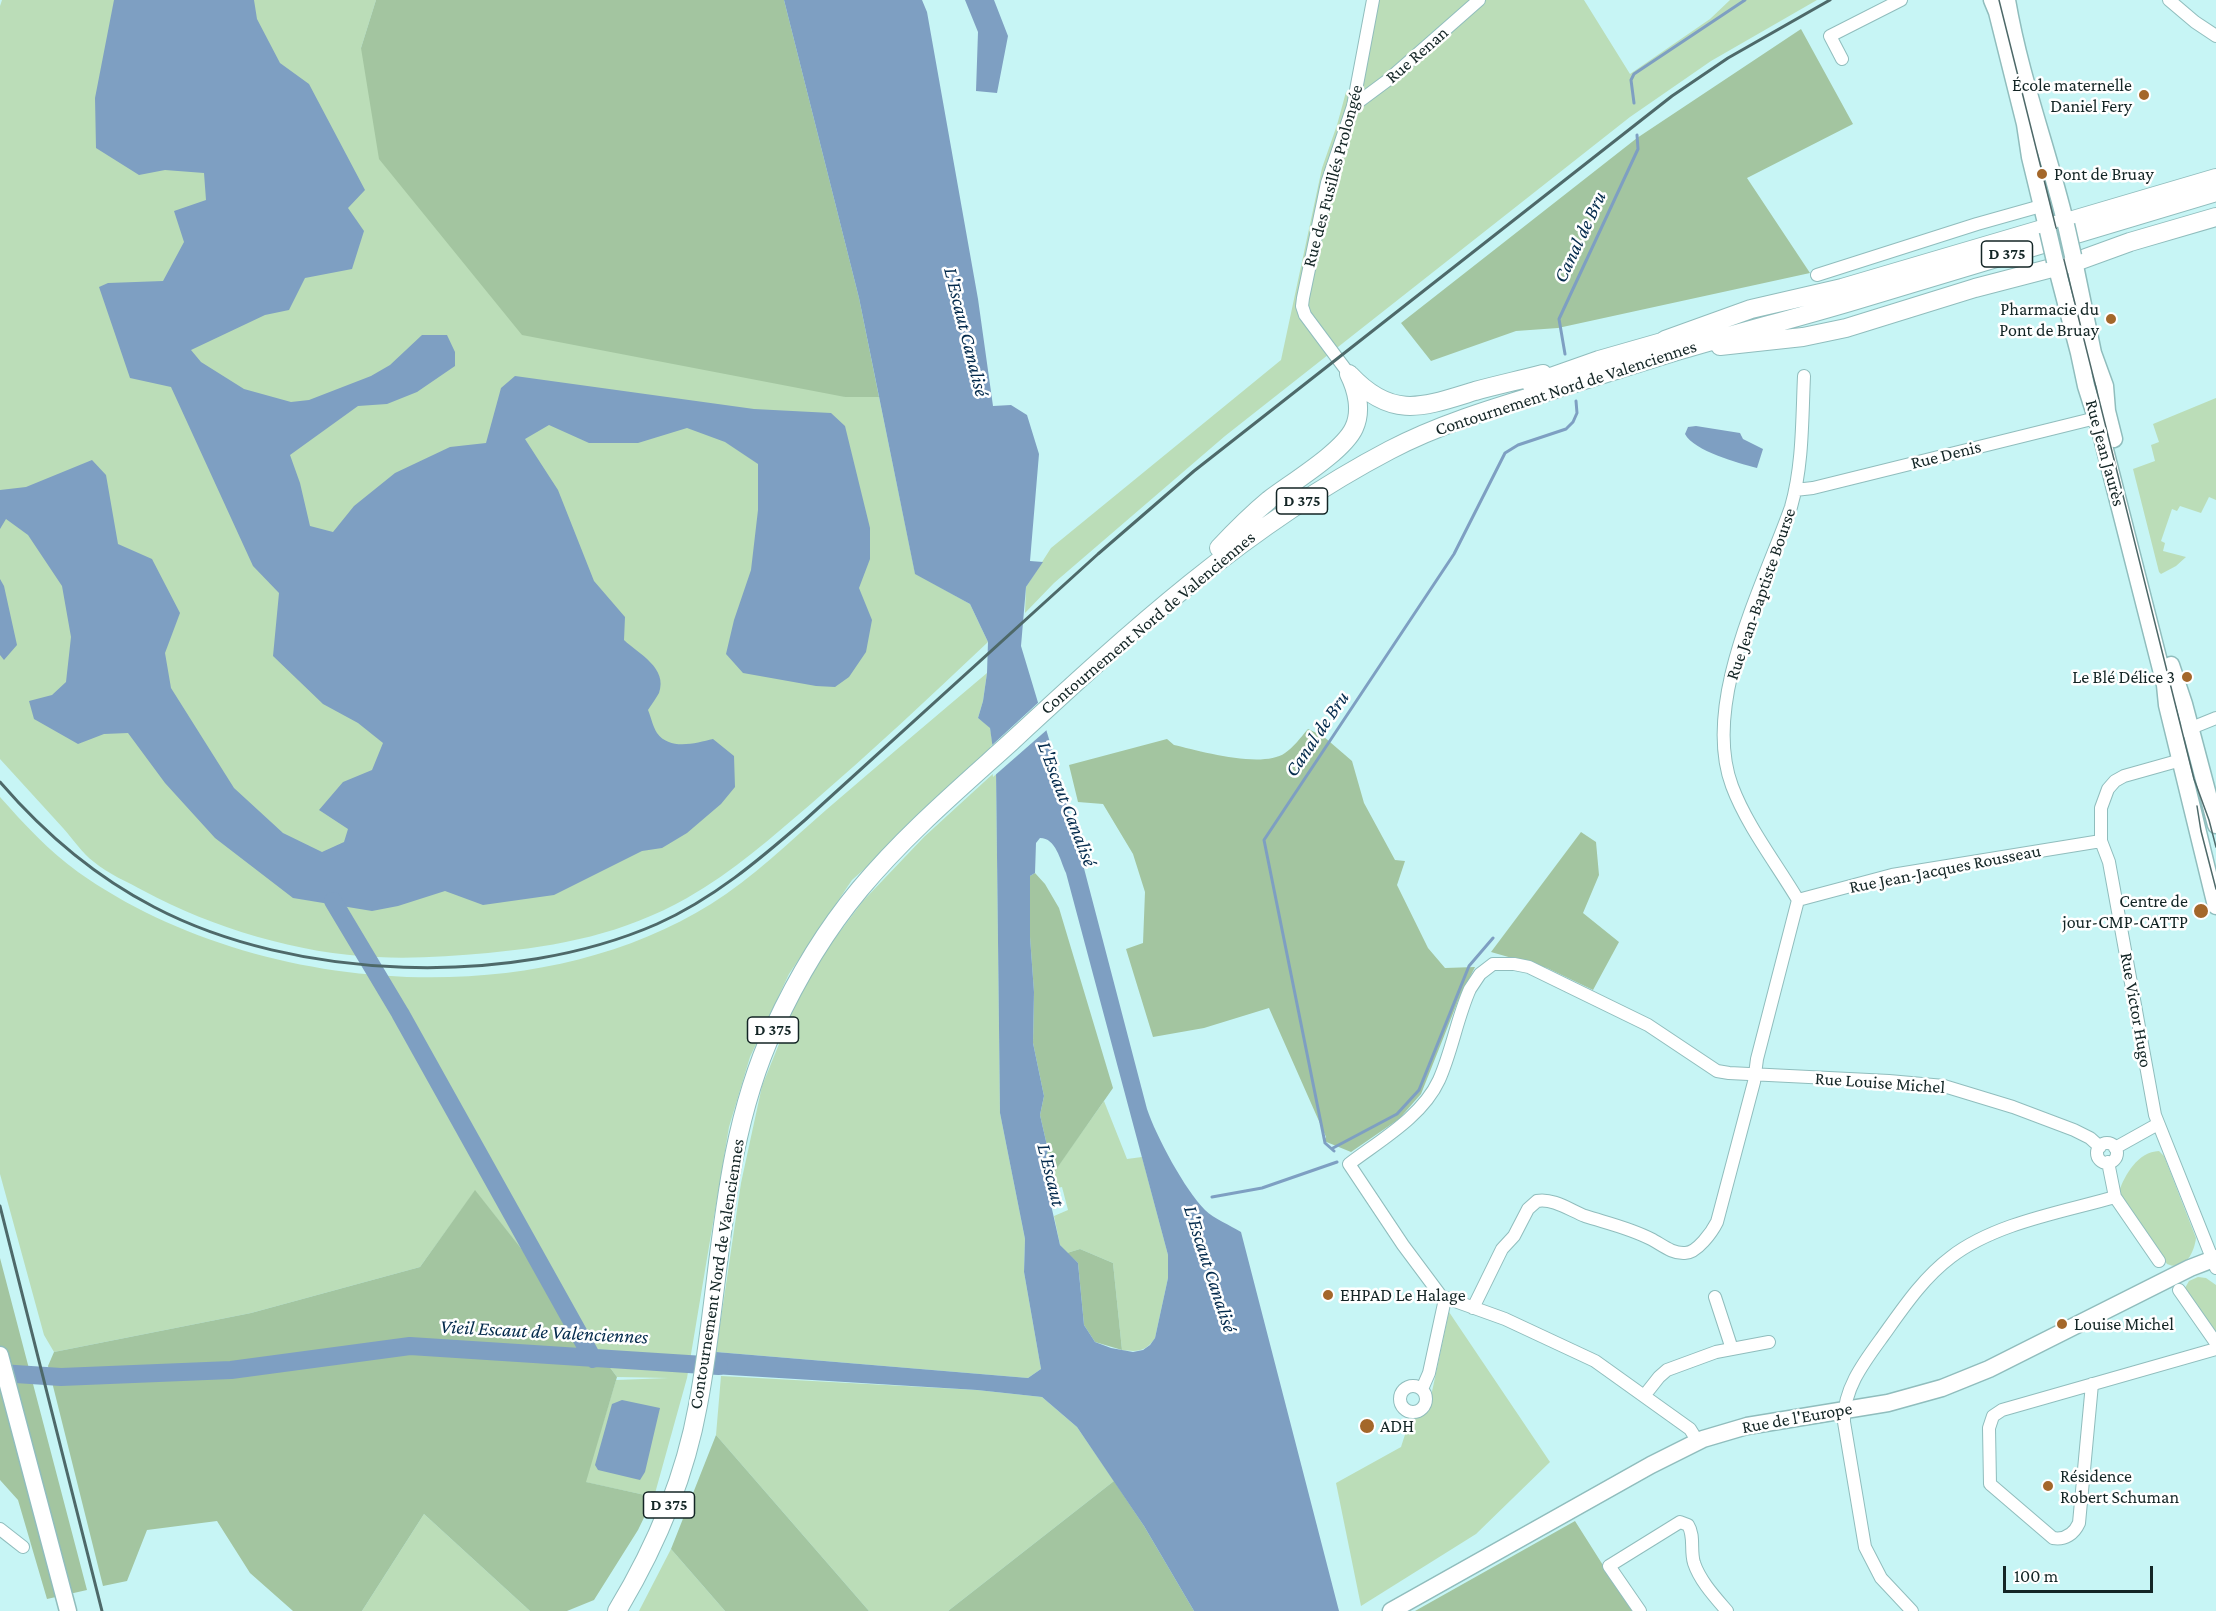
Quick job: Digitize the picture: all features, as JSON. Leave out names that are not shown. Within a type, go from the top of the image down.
[{"type":"main road","name":"Rue Jean Jaurès","points":[[1992,0],[2025,124],[2029,152],[2055,264],[2165,685],[2167,705],[2216,906]]},
{"type":"main road","name":"Rue Jean Jaurès","points":[[2007,0],[2037,124],[2048,154],[2074,259],[2086,324],[2105,386],[2111,429],[2176,685],[2191,728],[2216,825]]},
{"type":"main road","points":[[1672,345],[1751,309],[1842,288],[2216,178]]},
{"type":"main road","name":"Contournement Nord de Valenciennes","points":[[617,1611],[648,1554],[670,1502],[690,1441],[700,1392],[734,1152],[751,1087],[771,1032],[813,953],[851,900],[900,846],[1062,695],[1171,599],[1241,542],[1299,503],[1378,457],[1446,424],[1672,345],[1799,316],[2216,192]]},
{"type":"main road","points":[[1349,374],[1365,389],[1397,405],[1416,407],[1430,405],[1599,360],[1672,345],[1822,334],[2216,217]]},
{"type":"main road","points":[[1446,424],[1501,396],[1599,360]]},
{"type":"main road","points":[[1171,599],[1248,518],[1338,448],[1350,435],[1355,426],[1358,410],[1355,388],[1349,374]]},
{"type":"main road","name":"Rue de l'Europe","points":[[1391,1611],[1651,1465],[1698,1442],[1747,1426],[1905,1399],[1966,1380],[2190,1268],[2215,1261]]},
{"type":"main road","points":[[0,1355],[68,1611]]},
{"type":"street","name":"Rue des Fusillés Prolongée","points":[[1349,374],[1311,323],[1302,306],[1304,286],[1327,183],[1353,106],[1373,0]]},
{"type":"street","name":"Rue Renan","points":[[1353,106],[1388,80],[1479,0]]},
{"type":"street","points":[[1842,59],[1830,36],[1901,0]]},
{"type":"street","points":[[2169,0],[2216,36]]},
{"type":"street","points":[[1817,275],[1977,224],[2042,206]]},
{"type":"street","name":"Rue Jean-Baptiste Bourse","points":[[1798,900],[1738,801],[1727,770],[1722,736],[1725,704],[1739,647],[1795,490],[1800,456],[1804,376]]},
{"type":"street","name":"Rue Denis","points":[[1795,490],[1813,488],[2096,418]]},
{"type":"street","points":[[2174,735],[2216,718]]},
{"type":"street","name":"Rue Victor Hugo","points":[[2181,760],[2128,774],[2112,784],[2103,797],[2100,841],[2109,862],[2158,1124],[2215,1261]]},
{"type":"street","name":"Rue Jean-Jacques Rousseau","points":[[1798,900],[1892,875],[2100,841]]},
{"type":"street","points":[[1473,1308],[1502,1249],[1514,1236],[1528,1209],[1537,1201],[1547,1201],[1585,1216],[1607,1221],[1678,1253],[1689,1253],[1711,1232],[1717,1221],[1756,1075],[1756,1059],[1798,900]]},
{"type":"street","points":[[1698,1442],[1690,1429],[1595,1361],[1505,1319],[1445,1299],[1436,1291],[1402,1245],[1348,1164],[1402,1124],[1429,1096],[1440,1077],[1472,984],[1484,970],[1493,964],[1521,965],[1552,977],[1648,1025],[1717,1071],[1756,1075]]},
{"type":"street","name":"Rue Louise Michel","points":[[1756,1075],[1944,1086],[2002,1103],[2074,1130],[2091,1138],[2100,1147]]},
{"type":"street","points":[[2115,1148],[2158,1124]]},
{"type":"street","points":[[2108,1143],[2115,1148],[2116,1157],[2108,1162],[2102,1161],[2098,1156],[2100,1147],[2108,1143]]},
{"type":"street","points":[[2108,1162],[2115,1197],[2159,1261]]},
{"type":"street","points":[[1912,1611],[1878,1574],[1865,1547],[1844,1410],[1855,1376],[1863,1362],[1919,1289],[1950,1257],[1979,1240],[2012,1226],[2115,1197]]},
{"type":"street","points":[[2179,1290],[2216,1344]]},
{"type":"street","points":[[1715,1297],[1732,1349]]},
{"type":"street","points":[[1422,1389],[1430,1373],[1445,1299]]},
{"type":"street","points":[[1644,1396],[1659,1377],[1668,1370],[1694,1359],[1769,1342]]},
{"type":"street","points":[[2092,1384],[2079,1523],[2075,1530],[2066,1537],[2053,1538],[1990,1484],[1989,1424],[1993,1416],[2000,1411],[2092,1384],[2216,1349]]},
{"type":"street","points":[[1641,1611],[1609,1566],[1677,1523],[1686,1523],[1691,1530],[1692,1556],[1696,1569],[1727,1611]]},
{"type":"street","points":[[0,1529],[23,1547]]},
{"type":"green space","points":[[2,0],[376,0],[361,48],[845,397],[879,397],[915,573],[970,604],[988,642],[901,724],[767,841],[736,865],[704,888],[663,910],[639,921],[590,936],[540,947],[432,957],[377,957],[318,951],[257,937],[198,916],[105,870],[86,854],[0,759],[0,6]]},
{"type":"green space","points":[[376,0],[784,0],[859,298],[879,397],[845,397],[522,335],[379,159],[361,48]]},
{"type":"green space","points":[[1379,0],[1584,0],[1630,74],[1710,19],[1730,0],[1817,0],[1711,61],[1630,117],[1225,436],[1054,583],[1025,613],[1026,587],[1051,548],[1281,360],[1322,168],[1346,92],[1361,84]]},
{"type":"green space","points":[[1801,29],[1853,124],[1747,178],[1810,273],[1558,328],[1516,331],[1431,361],[1401,323],[1637,138]]},
{"type":"green space","points":[[2216,398],[2216,500],[2209,497],[2201,513],[2180,506],[2177,511],[2172,509],[2161,541],[2165,543],[2163,551],[2186,557],[2176,566],[2161,574],[2133,469],[2155,461],[2151,445],[2159,442],[2153,424]]},
{"type":"green space","points":[[987,673],[978,718],[990,727],[994,754],[852,880],[789,974],[750,1057],[729,1127],[687,1378],[654,1497],[585,1482],[616,1380],[669,1378],[617,1377],[535,1266],[475,1191],[420,1267],[251,1313],[54,1352],[44,1335],[0,1174],[0,797],[47,846],[78,872],[147,913],[224,944],[306,966],[391,976],[477,976],[560,964],[639,940],[711,904],[756,871]]},
{"type":"green space","points":[[1308,729],[1323,736],[1352,761],[1364,803],[1395,860],[1405,861],[1397,885],[1428,948],[1445,968],[1475,967],[1458,1001],[1421,1094],[1399,1119],[1351,1152],[1324,1141],[1326,1137],[1269,1008],[1204,1028],[1153,1037],[1126,949],[1143,943],[1145,892],[1133,854],[1103,804],[1078,802],[1069,765],[1167,739],[1174,745],[1214,754],[1262,759],[1285,753]]},
{"type":"green space","points":[[996,771],[1000,1113],[1025,1239],[1024,1272],[1041,1369],[1028,1378],[716,1352],[741,1183],[762,1086],[796,1002],[826,950],[863,901],[924,837]]},
{"type":"green space","points":[[1581,832],[1596,842],[1599,875],[1583,913],[1619,942],[1593,990],[1547,968],[1491,952]]},
{"type":"green space","points":[[1035,873],[1045,884],[1059,908],[1113,1088],[1055,1171],[1043,1169],[1048,1150],[1040,1115],[1044,1096],[1033,1043],[1034,992],[1030,937],[1030,876]]},
{"type":"green space","points":[[1104,1101],[1127,1159],[1142,1157],[1168,1255],[1168,1278],[1155,1338],[1148,1346],[1137,1351],[1122,1350],[1113,1263],[1080,1249],[1067,1253],[1060,1245],[1054,1216],[1068,1210],[1062,1187],[1048,1190],[1043,1169],[1055,1170]]},
{"type":"green space","points":[[2159,1151],[2164,1156],[2196,1238],[2188,1260],[2173,1266],[2167,1264],[2119,1192],[2133,1165],[2145,1155]]},
{"type":"green space","points":[[475,1190],[535,1266],[617,1377],[586,1482],[654,1497],[638,1530],[594,1600],[567,1611],[530,1611],[424,1514],[362,1611],[293,1611],[250,1573],[217,1521],[147,1530],[127,1581],[103,1586],[48,1366],[54,1352],[251,1313],[420,1267]]},
{"type":"green space","points":[[1080,1249],[1113,1263],[1122,1350],[1095,1342],[1084,1325],[1078,1263],[1067,1253]]},
{"type":"green space","points":[[0,1258],[87,1590],[47,1599],[18,1500],[0,1480]]},
{"type":"green space","points":[[2198,1277],[2206,1278],[2216,1285],[2216,1335],[2185,1288],[2189,1281]]},
{"type":"green space","points":[[1449,1312],[1550,1462],[1476,1534],[1361,1606],[1336,1483],[1401,1447],[1409,1422],[1426,1412]]},
{"type":"green space","points":[[721,1376],[977,1390],[1042,1397],[1077,1427],[1114,1481],[948,1611],[869,1611],[716,1435]]},
{"type":"green space","points":[[716,1435],[869,1611],[725,1611],[671,1549]]},
{"type":"green space","points":[[1114,1481],[1144,1526],[1194,1611],[948,1611]]},
{"type":"green space","points":[[424,1514],[530,1611],[362,1611]]},
{"type":"green space","points":[[1575,1521],[1632,1611],[1415,1611]]},
{"type":"green space","points":[[671,1549],[725,1611],[639,1611]]},
{"type":"water","points":[[114,0],[254,0],[257,19],[280,63],[309,84],[365,190],[348,208],[364,231],[352,269],[305,278],[289,310],[265,315],[191,350],[201,362],[244,389],[291,402],[309,400],[371,376],[390,365],[422,335],[447,335],[455,352],[455,366],[417,392],[387,404],[358,406],[290,455],[300,483],[310,526],[333,532],[354,506],[395,473],[450,447],[486,443],[501,388],[515,376],[754,409],[831,413],[845,426],[870,528],[870,559],[859,588],[872,620],[866,652],[849,677],[835,687],[816,686],[743,673],[726,654],[734,620],[751,570],[758,510],[758,464],[725,442],[687,428],[638,443],[589,443],[549,425],[525,439],[558,490],[594,581],[625,617],[624,640],[656,669],[661,684],[659,693],[648,710],[657,733],[662,739],[676,744],[691,744],[713,739],[734,756],[735,787],[721,804],[687,833],[662,848],[642,851],[554,895],[483,905],[445,891],[398,906],[372,911],[293,898],[215,838],[165,783],[128,733],[104,734],[78,744],[34,719],[29,701],[52,695],[66,682],[71,637],[62,586],[28,535],[6,519],[0,529],[0,490],[26,487],[92,460],[106,475],[118,544],[152,559],[180,613],[165,653],[171,688],[234,788],[283,833],[322,852],[344,842],[348,829],[319,810],[343,782],[372,770],[383,743],[358,723],[323,704],[273,656],[279,593],[253,566],[171,387],[130,378],[99,287],[108,283],[163,281],[184,242],[174,211],[206,200],[204,173],[165,170],[139,175],[96,148],[95,98]]},
{"type":"water","name":"L'Escaut Canalisé","points":[[784,0],[922,0],[927,12],[978,299],[993,406],[1011,405],[1027,415],[1039,454],[1030,561],[1043,562],[1026,587],[1021,646],[1058,769],[1147,1109],[1172,1162],[1197,1201],[1213,1216],[1241,1232],[1339,1611],[1194,1611],[1144,1526],[1077,1427],[1042,1397],[977,1390],[713,1374],[716,1352],[1028,1378],[1041,1369],[1024,1272],[1025,1239],[1000,1113],[996,771],[990,728],[978,718],[987,673],[988,642],[970,604],[915,574],[859,298]],"holes":[[[1040,838],[1054,846],[1066,873],[1168,1255],[1168,1278],[1155,1338],[1143,1350],[1133,1352],[1095,1342],[1084,1325],[1078,1263],[1060,1245],[1043,1169],[1048,1150],[1040,1115],[1044,1096],[1033,1043],[1034,992],[1030,937],[1030,876],[1035,873],[1036,843]]]},
{"type":"water","points":[[965,0],[994,0],[1008,36],[997,93],[976,91],[978,32]]},
{"type":"water","points":[[1696,426],[1740,433],[1743,439],[1763,449],[1757,468],[1717,456],[1697,446],[1685,434],[1688,427]]},
{"type":"water","points":[[0,579],[4,586],[17,645],[4,660],[0,655]]},
{"type":"water","points":[[622,1400],[660,1408],[645,1472],[640,1480],[598,1470],[595,1465],[612,1404]]},
{"type":"pier","points":[[1041,700],[1049,728],[993,777],[990,747]]},
{"type":"waterway","name":"Canal de Bru","points":[[1634,103],[1631,80],[1634,74],[1745,0]]},
{"type":"waterway","name":"Canal de Bru","points":[[1565,354],[1559,319],[1638,149],[1637,135]]},
{"type":"waterway","name":"Canal de Bru","points":[[1334,1151],[1325,1143],[1264,840],[1454,554],[1505,453],[1518,445],[1566,429],[1573,422],[1577,413],[1576,401]]},
{"type":"waterway","points":[[333,901],[400,1013],[593,1359]]},
{"type":"waterway","name":"Canal de Bru","points":[[1333,1148],[1397,1114],[1419,1090],[1469,966],[1493,938]]},
{"type":"waterway","points":[[1212,1197],[1262,1188],[1337,1162]]},
{"type":"waterway","name":"Vieil Escaut de Valenciennes","points":[[0,1373],[61,1377],[231,1370],[410,1346],[719,1366]]},
{"type":"tram line","points":[[1999,0],[2194,779],[2216,847]]},
{"type":"tram line","points":[[2197,806],[2216,889]]},
{"type":"railway","points":[[0,782],[52,836],[111,882],[132,895],[210,932],[272,950],[337,962],[404,967],[471,966],[537,959],[599,945],[657,924],[716,891],[770,850],[1098,554],[1194,471],[1672,96],[1728,58],[1830,0]]},
{"type":"railway","points":[[0,1206],[102,1611]]},
{"type":"place","name":"École maternelle Daniel Fery","points":[[2144,95]]},
{"type":"place","name":"Pont de Bruay","points":[[2042,174]]},
{"type":"place","name":"Pharmacie du Pont de Bruay","points":[[2111,319]]},
{"type":"place","name":"Le Blé Délice 3","points":[[2187,677]]},
{"type":"place","name":"Centre de jour-CMP-CATTP","points":[[2201,911]]},
{"type":"place","name":"EHPAD Le Halage","points":[[1328,1295]]},
{"type":"place","name":"Louise Michel","points":[[2062,1324]]},
{"type":"place","name":"ADH","points":[[1367,1426]]},
{"type":"place","name":"Résidence Robert Schuman","points":[[2048,1486]]},
{"type":"water label","name":"L'Escaut","points":[[1051,1175]]}]
